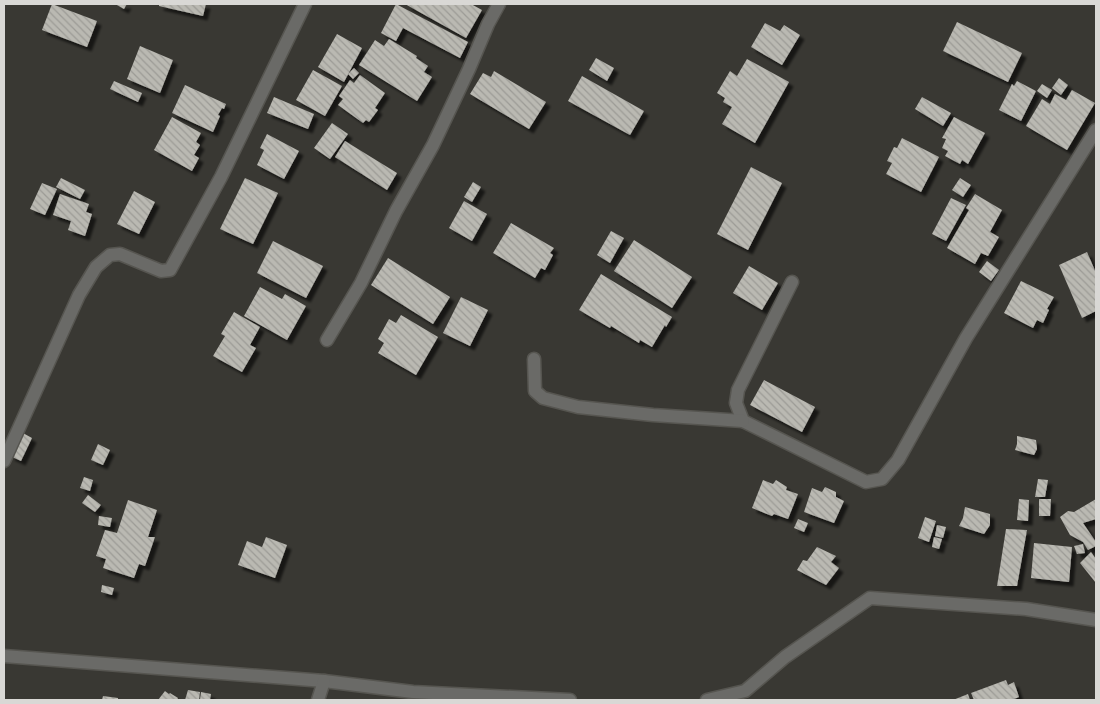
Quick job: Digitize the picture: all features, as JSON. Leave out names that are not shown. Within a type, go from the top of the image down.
[{"type":"street","points":[[4,461],[80,295],[96,267],[110,255],[120,254],[161,271],[170,270],[221,177],[305,4]]},
{"type":"street","points":[[327,340],[361,283],[396,211],[433,145],[499,4]]},
{"type":"street","points":[[534,359],[535,391],[543,398],[578,407],[653,415],[743,421],[866,482],[882,479],[898,460],[966,338],[1096,130]]},
{"type":"street","points":[[743,421],[736,403],[738,390],[792,282]]},
{"type":"street","points":[[707,700],[745,691],[785,657],[870,598],[1026,610],[1096,620]]},
{"type":"street","points":[[4,656],[324,682],[413,692],[570,700]]},
{"type":"street","points":[[318,700],[324,682]]},
{"type":"building","points":[[52,4],[97,21],[87,47],[42,30]]},
{"type":"building","points":[[115,4],[127,4],[124,9]]},
{"type":"building","points":[[159,4],[206,4],[203,16],[159,6]]},
{"type":"building","points":[[396,4],[468,42],[460,58],[403,28],[396,41],[381,33]]},
{"type":"building","points":[[405,4],[471,4],[482,10],[466,38]]},
{"type":"building","points":[[957,22],[1022,53],[1008,82],[943,51]]},
{"type":"building","points":[[765,23],[780,31],[784,25],[800,35],[782,65],[751,47]]},
{"type":"building","points":[[337,34],[362,48],[344,82],[318,67]]},
{"type":"building","points":[[389,39],[417,56],[416,58],[428,66],[424,72],[432,77],[417,101],[359,65],[375,40],[384,46]]},
{"type":"building","points":[[140,46],[173,60],[160,93],[127,79]]},
{"type":"building","points":[[596,58],[614,68],[607,81],[589,70]]},
{"type":"building","points":[[747,59],[789,82],[755,143],[722,124],[732,107],[723,102],[725,98],[717,93],[730,71],[737,76]]},
{"type":"building","points":[[354,68],[359,73],[353,79],[348,74]]},
{"type":"building","points":[[313,70],[342,86],[325,116],[296,100]]},
{"type":"building","points":[[494,71],[546,102],[529,129],[470,94],[483,73],[491,77]]},
{"type":"building","points":[[360,75],[385,93],[375,108],[378,110],[369,122],[366,120],[363,123],[338,105],[343,99],[339,96],[350,80],[354,83]]},
{"type":"building","points":[[582,76],[644,111],[630,135],[568,101]]},
{"type":"building","points":[[1059,78],[1068,85],[1061,95],[1052,88]]},
{"type":"building","points":[[114,81],[142,93],[138,102],[110,89]]},
{"type":"building","points":[[1017,81],[1036,91],[1021,121],[999,110],[1012,84],[1014,86]]},
{"type":"building","points":[[1042,84],[1052,90],[1047,98],[1037,91]]},
{"type":"building","points":[[185,85],[226,104],[218,115],[220,116],[213,132],[172,113]]},
{"type":"building","points":[[1072,90],[1095,103],[1067,150],[1026,126],[1042,99],[1050,104],[1055,94],[1066,100]]},
{"type":"building","points":[[274,97],[314,114],[308,129],[267,113]]},
{"type":"building","points":[[922,97],[951,113],[943,126],[915,109]]},
{"type":"building","points":[[172,117],[201,133],[196,142],[200,145],[194,155],[199,158],[192,171],[154,150]]},
{"type":"building","points":[[954,117],[985,133],[968,164],[962,160],[960,164],[945,156],[948,151],[942,148],[946,139],[942,138]]},
{"type":"building","points":[[332,123],[348,134],[330,159],[314,148]]},
{"type":"building","points":[[267,134],[299,151],[284,179],[257,165],[264,150],[260,148]]},
{"type":"building","points":[[902,138],[939,157],[921,192],[886,174],[892,163],[887,161],[894,147],[897,148]]},
{"type":"building","points":[[345,141],[397,173],[387,190],[335,157]]},
{"type":"building","points":[[751,167],[782,183],[748,250],[717,234]]},
{"type":"building","points":[[61,178],[85,190],[80,199],[56,187]]},
{"type":"building","points":[[245,178],[278,193],[253,244],[220,229]]},
{"type":"building","points":[[960,178],[971,185],[963,197],[952,190]]},
{"type":"building","points":[[473,182],[481,187],[472,202],[464,197]]},
{"type":"building","points":[[42,183],[57,189],[45,215],[30,209]]},
{"type":"building","points":[[134,191],[155,202],[139,234],[117,224]]},
{"type":"building","points":[[60,194],[89,204],[86,212],[92,214],[85,236],[68,230],[71,221],[53,215]]},
{"type":"building","points":[[975,194],[1002,210],[990,232],[999,237],[988,256],[981,253],[975,264],[947,248],[969,210],[966,208]]},
{"type":"building","points":[[951,198],[966,205],[946,241],[932,234]]},
{"type":"building","points":[[464,201],[487,214],[472,241],[449,228]]},
{"type":"building","points":[[511,223],[554,248],[550,253],[553,255],[545,270],[541,268],[535,278],[493,253]]},
{"type":"building","points":[[611,231],[624,238],[610,263],[597,255]]},
{"type":"building","points":[[634,240],[692,277],[672,308],[614,271]]},
{"type":"building","points":[[273,241],[323,266],[306,298],[257,273]]},
{"type":"building","points":[[1087,252],[1096,273],[1096,311],[1082,318],[1059,265]]},
{"type":"building","points":[[388,258],[450,297],[433,324],[371,285]]},
{"type":"building","points":[[987,261],[999,270],[991,281],[979,272]]},
{"type":"building","points":[[749,266],[778,283],[762,310],[733,293]]},
{"type":"building","points":[[601,274],[672,317],[652,347],[640,340],[639,343],[579,310]]},
{"type":"building","points":[[1021,281],[1054,297],[1047,309],[1049,310],[1043,323],[1037,320],[1033,328],[1004,313]]},
{"type":"building","points":[[260,287],[282,299],[285,294],[306,306],[287,340],[244,316]]},
{"type":"building","points":[[461,297],[488,310],[470,346],[443,333]]},
{"type":"building","points":[[234,312],[260,327],[250,345],[256,348],[242,372],[213,356],[225,336],[221,334]]},
{"type":"building","points":[[401,315],[438,337],[416,375],[378,353],[384,343],[378,339],[389,319],[396,323]]},
{"type":"building","points":[[764,380],[815,407],[802,432],[750,405]]},
{"type":"building","points":[[21,432],[32,438],[21,461],[10,456]]},
{"type":"building","points":[[1017,436],[1036,440],[1037,449],[1034,455],[1015,450]]},
{"type":"building","points":[[98,444],[110,450],[103,465],[91,460]]},
{"type":"building","points":[[84,477],[93,480],[90,491],[80,488]]},
{"type":"building","points":[[1038,479],[1048,480],[1045,497],[1035,497]]},
{"type":"building","points":[[763,480],[773,484],[776,480],[787,487],[786,490],[798,494],[788,519],[774,514],[772,516],[752,508]]},
{"type":"building","points":[[825,487],[836,492],[836,497],[844,501],[834,523],[804,512],[812,488],[822,492]]},
{"type":"building","points":[[88,495],[101,505],[95,512],[82,503]]},
{"type":"building","points":[[1019,499],[1029,500],[1028,521],[1017,520]]},
{"type":"building","points":[[1039,499],[1051,499],[1050,516],[1039,516]]},
{"type":"building","points":[[1096,499],[1096,519],[1083,523],[1096,542],[1096,546],[1088,550],[1083,542],[1070,535],[1060,517],[1068,511],[1074,512]]},
{"type":"building","points":[[128,500],[157,510],[148,537],[155,537],[145,566],[139,564],[134,578],[103,568],[106,559],[96,556],[105,530],[117,533]]},
{"type":"building","points":[[965,507],[990,514],[990,525],[984,534],[959,526]]},
{"type":"building","points":[[99,516],[112,518],[110,527],[98,525]]},
{"type":"building","points":[[925,517],[936,521],[929,542],[918,538]]},
{"type":"building","points":[[798,519],[808,523],[804,532],[794,528]]},
{"type":"building","points":[[937,525],[946,527],[943,538],[935,536]]},
{"type":"building","points":[[1006,529],[1027,530],[1017,586],[997,586]]},
{"type":"building","points":[[266,537],[287,545],[275,578],[238,565],[247,541],[262,547]]},
{"type":"building","points":[[934,537],[942,539],[939,549],[932,547]]},
{"type":"building","points":[[1034,543],[1072,547],[1069,582],[1031,578]]},
{"type":"building","points":[[1083,544],[1085,553],[1077,554],[1074,546]]},
{"type":"building","points":[[817,547],[836,556],[831,562],[839,568],[826,585],[797,570],[803,560],[807,561]]},
{"type":"building","points":[[1091,552],[1096,559],[1096,583],[1080,563]]},
{"type":"building","points":[[102,585],[114,588],[112,595],[101,592]]},
{"type":"building","points":[[1006,680],[1008,685],[1014,682],[1019,697],[1011,700],[974,700],[971,693]]},
{"type":"building","points":[[188,690],[200,692],[199,700],[185,700]]},
{"type":"building","points":[[165,691],[178,698],[177,700],[158,700]]},
{"type":"building","points":[[201,692],[211,694],[210,700],[200,700]]},
{"type":"building","points":[[968,694],[970,700],[953,700]]},
{"type":"building","points":[[103,696],[118,698],[118,700],[102,700]]}]
